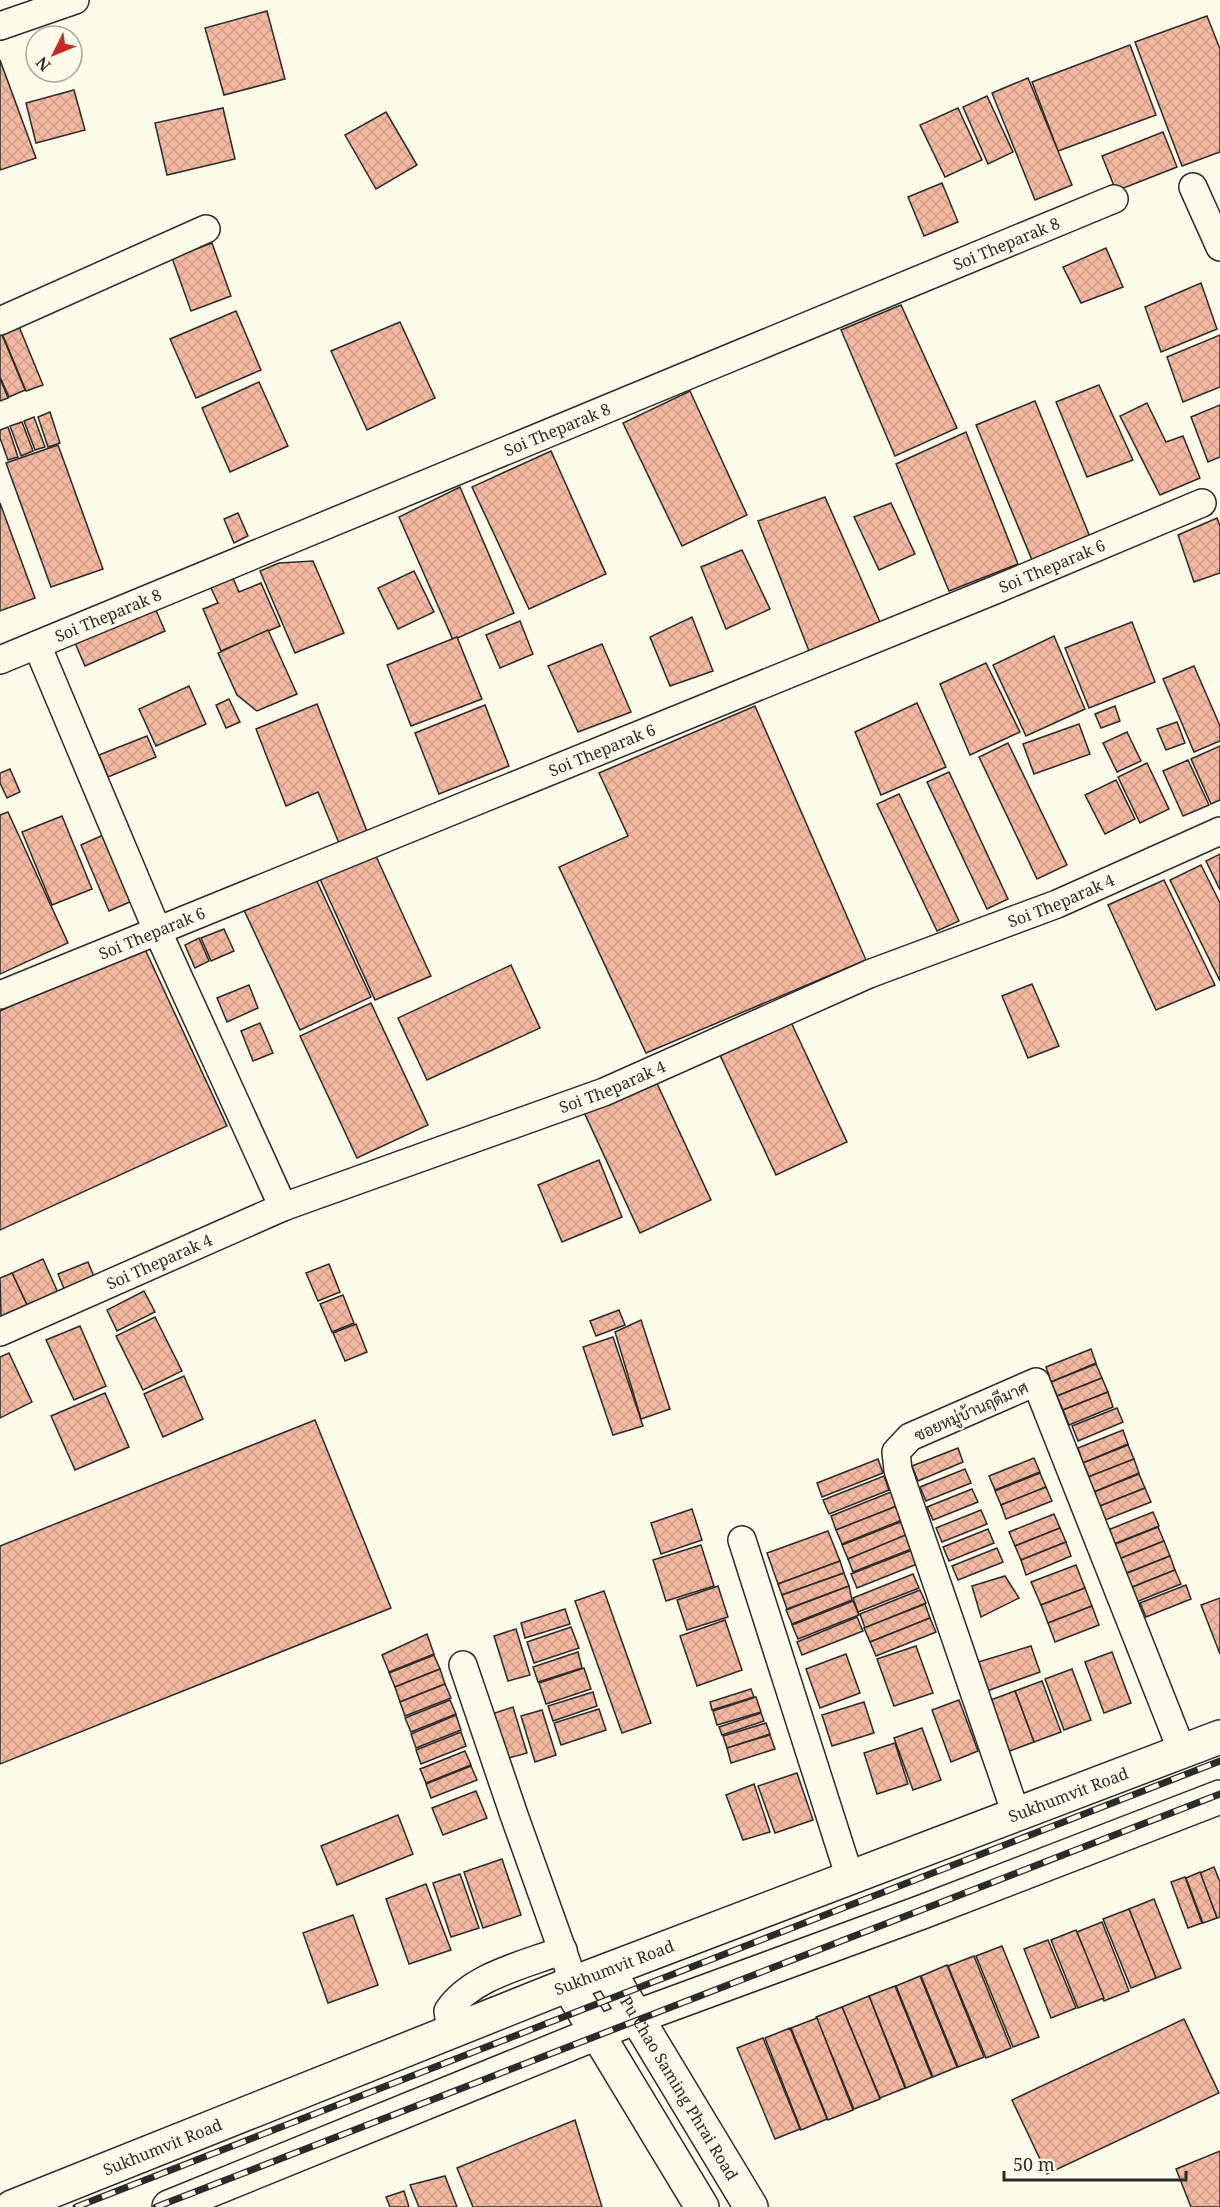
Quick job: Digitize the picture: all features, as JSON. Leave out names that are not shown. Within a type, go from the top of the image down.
[{"type":"main road","name":"Sukhumvit Road","points":[[12,2207],[571,1984],[1220,1737]]},
{"type":"main road","points":[[169,2207],[636,2017],[922,1912],[1220,1797]]},
{"type":"main road","name":"Pu Chao Saming Phrai Road","points":[[608,1970],[751,2207]]},
{"type":"main road","points":[[571,1984],[596,2035],[702,2207]]},
{"type":"street","points":[[0,26],[75,0]]},
{"type":"street","points":[[1193,187],[1220,247]]},
{"type":"street","name":"Soi Theparak 8","points":[[0,660],[1114,200]]},
{"type":"street","points":[[0,321],[206,229]]},
{"type":"street","name":"Soi Theparak 6","points":[[0,995],[1202,503]]},
{"type":"street","points":[[37,645],[157,930],[283,1207]]},
{"type":"street","name":"Soi Theparak 4","points":[[0,1332],[283,1207],[604,1092],[869,974],[1057,904],[1220,831]]},
{"type":"street","name":"ซอยหมู่บ้านฤดีมาศ","points":[[1016,1814],[898,1470],[896,1452],[910,1437],[1036,1382],[1182,1751]]},
{"type":"street","points":[[742,1540],[850,1878]]},
{"type":"street","points":[[464,1665],[514,1815],[563,1950],[571,1984]]},
{"type":"street","points":[[451,2032],[448,2011],[456,1998],[476,1983],[563,1950]]},
{"type":"building","points":[[267,11],[285,79],[224,95],[205,28]]},
{"type":"building","points":[[1207,16],[1220,49],[1220,152],[1182,166],[1135,42]]},
{"type":"building","points":[[1130,45],[1156,115],[1058,151],[1032,82]]},
{"type":"building","points":[[0,60],[36,158],[0,170]]},
{"type":"building","points":[[1028,78],[1072,185],[1035,200],[992,93]]},
{"type":"building","points":[[74,90],[85,130],[36,143],[26,103]]},
{"type":"building","points":[[987,96],[1013,152],[988,164],[963,107]]},
{"type":"building","points":[[223,108],[235,159],[167,175],[155,123]]},
{"type":"building","points":[[958,108],[982,160],[945,177],[920,125]]},
{"type":"building","points":[[386,112],[417,165],[376,189],[345,135]]},
{"type":"building","points":[[1163,132],[1177,167],[1116,191],[1102,156]]},
{"type":"building","points":[[942,183],[958,222],[924,236],[908,197]]},
{"type":"building","points":[[212,243],[231,296],[191,311],[172,258]]},
{"type":"building","points":[[1106,248],[1123,287],[1081,303],[1063,267]]},
{"type":"building","points":[[1201,283],[1217,329],[1161,352],[1145,307]]},
{"type":"building","points":[[901,305],[957,428],[895,456],[841,330]]},
{"type":"building","points":[[236,311],[261,370],[196,398],[170,339]]},
{"type":"building","points":[[400,322],[435,398],[367,430],[331,351]]},
{"type":"building","points":[[18,324],[43,385],[26,391],[1,331]]},
{"type":"building","points":[[0,330],[25,390],[9,397],[0,377]]},
{"type":"building","points":[[1220,335],[1220,387],[1183,402],[1167,357]]},
{"type":"building","points":[[0,378],[8,398],[0,401]]},
{"type":"building","points":[[259,382],[288,446],[230,472],[202,408]]},
{"type":"building","points":[[1099,385],[1133,460],[1087,477],[1056,402]]},
{"type":"building","points":[[690,391],[747,515],[682,546],[623,423]]},
{"type":"building","points":[[1035,401],[1090,537],[1032,560],[976,425]]},
{"type":"building","points":[[1147,403],[1166,442],[1183,436],[1200,478],[1160,495],[1120,416]]},
{"type":"building","points":[[1220,405],[1220,457],[1208,462],[1191,417]]},
{"type":"building","points":[[50,412],[60,443],[48,447],[38,417]]},
{"type":"building","points":[[34,417],[45,447],[35,450],[24,421]]},
{"type":"building","points":[[22,422],[33,451],[21,456],[10,426]]},
{"type":"building","points":[[8,427],[18,457],[8,460],[0,438],[0,430]]},
{"type":"building","points":[[966,432],[1018,564],[949,591],[896,464]]},
{"type":"building","points":[[58,445],[103,569],[51,587],[6,463]]},
{"type":"building","points":[[551,451],[606,574],[529,609],[472,487]]},
{"type":"building","points":[[460,487],[514,613],[453,640],[399,517]]},
{"type":"building","points":[[825,497],[880,622],[809,651],[758,521]]},
{"type":"building","points":[[0,503],[35,598],[0,611]]},
{"type":"building","points":[[891,503],[915,554],[879,570],[854,517]]},
{"type":"building","points":[[238,513],[248,536],[234,543],[224,519]]},
{"type":"building","points":[[1217,518],[1220,526],[1220,573],[1194,582],[1178,535]]},
{"type":"building","points":[[742,550],[770,609],[726,629],[701,567]]},
{"type":"building","points":[[313,561],[344,633],[295,653],[260,571],[279,563]]},
{"type":"building","points":[[414,571],[434,612],[398,629],[378,588]]},
{"type":"building","points":[[232,576],[239,592],[261,583],[280,626],[221,651],[203,609],[218,603],[210,586]]},
{"type":"building","points":[[155,608],[165,631],[85,666],[75,643]]},
{"type":"building","points":[[692,617],[713,671],[670,686],[650,637]]},
{"type":"building","points":[[520,621],[533,654],[500,668],[486,635]]},
{"type":"building","points":[[1132,622],[1155,682],[1089,708],[1065,648]]},
{"type":"building","points":[[268,630],[297,694],[257,711],[237,695],[218,653]]},
{"type":"building","points":[[1054,636],[1085,709],[1026,736],[993,665]]},
{"type":"building","points":[[457,637],[482,699],[411,726],[387,665]]},
{"type":"building","points":[[602,644],[631,712],[578,732],[548,666]]},
{"type":"building","points":[[986,663],[1020,732],[970,755],[940,684]]},
{"type":"building","points":[[1194,666],[1220,726],[1220,741],[1194,752],[1163,679]]},
{"type":"building","points":[[189,686],[206,724],[156,746],[139,709]]},
{"type":"building","points":[[229,699],[240,722],[226,728],[216,705]]},
{"type":"building","points":[[917,703],[946,767],[881,795],[855,732]]},
{"type":"building","points":[[317,704],[368,834],[341,848],[318,792],[286,806],[256,729]]},
{"type":"building","points":[[485,705],[509,766],[439,794],[415,733]]},
{"type":"building","points":[[755,706],[866,960],[646,1053],[559,867],[628,836],[599,773]]},
{"type":"building","points":[[1115,706],[1120,721],[1101,728],[1095,714]]},
{"type":"building","points":[[1177,722],[1185,743],[1166,750],[1157,729]]},
{"type":"building","points":[[1079,724],[1090,754],[1034,774],[1023,744]]},
{"type":"building","points":[[1127,732],[1141,761],[1117,772],[1103,743]]},
{"type":"building","points":[[147,736],[156,757],[108,777],[99,755]]},
{"type":"building","points":[[1008,743],[1067,865],[1037,879],[979,757]]},
{"type":"building","points":[[1220,746],[1220,800],[1211,804],[1191,759]]},
{"type":"building","points":[[1188,760],[1209,805],[1183,816],[1163,771]]},
{"type":"building","points":[[1147,763],[1169,809],[1140,823],[1118,777]]},
{"type":"building","points":[[10,769],[20,792],[7,798],[0,783],[0,773]]},
{"type":"building","points":[[949,772],[1008,899],[987,909],[927,782]]},
{"type":"building","points":[[1116,780],[1135,819],[1105,834],[1085,795]]},
{"type":"building","points":[[899,794],[959,921],[937,931],[877,804]]},
{"type":"building","points":[[8,812],[68,943],[0,974],[0,815]]},
{"type":"building","points":[[62,816],[92,889],[52,905],[22,832]]},
{"type":"building","points":[[103,835],[132,901],[109,911],[81,845]]},
{"type":"building","points":[[375,854],[431,976],[375,1000],[320,879]]},
{"type":"building","points":[[1220,854],[1220,890],[1206,861]]},
{"type":"building","points":[[1201,865],[1220,903],[1220,981],[1170,880]]},
{"type":"building","points":[[314,875],[371,997],[300,1030],[243,908]]},
{"type":"building","points":[[1164,880],[1215,985],[1156,1010],[1108,905]]},
{"type":"building","points":[[224,929],[234,951],[211,961],[201,938]]},
{"type":"building","points":[[199,938],[209,961],[195,968],[185,945]]},
{"type":"building","points":[[143,945],[227,1126],[0,1230],[0,1011]]},
{"type":"building","points":[[511,965],[540,1028],[427,1080],[398,1018]]},
{"type":"building","points":[[1032,984],[1059,1046],[1028,1058],[1002,996]]},
{"type":"building","points":[[249,985],[258,1008],[227,1022],[217,998]]},
{"type":"building","points":[[371,1003],[428,1125],[357,1158],[300,1036]]},
{"type":"building","points":[[790,1020],[847,1142],[776,1175],[719,1053]]},
{"type":"building","points":[[260,1023],[273,1053],[253,1061],[241,1031]]},
{"type":"building","points":[[654,1077],[711,1200],[640,1233],[583,1110]]},
{"type":"building","points":[[599,1160],[622,1217],[562,1242],[538,1185]]},
{"type":"building","points":[[43,1259],[59,1295],[27,1305],[12,1273]]},
{"type":"building","points":[[88,1262],[95,1279],[65,1291],[58,1274]]},
{"type":"building","points":[[329,1264],[340,1292],[318,1301],[306,1273]]},
{"type":"building","points":[[12,1273],[27,1305],[1,1317],[0,1278]]},
{"type":"building","points":[[144,1291],[155,1312],[117,1331],[107,1310]]},
{"type":"building","points":[[343,1295],[354,1323],[332,1332],[320,1304]]},
{"type":"building","points":[[619,1310],[625,1325],[596,1336],[590,1321]]},
{"type":"building","points":[[155,1317],[182,1371],[143,1390],[116,1336]]},
{"type":"building","points":[[641,1320],[670,1409],[641,1419],[615,1332]]},
{"type":"building","points":[[356,1324],[367,1352],[345,1361],[333,1333]]},
{"type":"building","points":[[80,1326],[106,1386],[74,1400],[46,1340]]},
{"type":"building","points":[[613,1337],[643,1426],[613,1435],[583,1347]]},
{"type":"building","points":[[1091,1349],[1096,1363],[1051,1382],[1046,1367]]},
{"type":"building","points":[[9,1353],[32,1402],[0,1418],[0,1357]]},
{"type":"building","points":[[1096,1364],[1102,1378],[1057,1396],[1051,1382]]},
{"type":"building","points":[[184,1376],[203,1419],[163,1437],[144,1394]]},
{"type":"building","points":[[1102,1378],[1108,1392],[1063,1410],[1057,1396]]},
{"type":"building","points":[[1108,1392],[1113,1407],[1069,1425],[1063,1410]]},
{"type":"building","points":[[105,1393],[129,1447],[75,1470],[51,1416]]},
{"type":"building","points":[[1117,1408],[1123,1422],[1078,1441],[1072,1426]]},
{"type":"building","points":[[315,1420],[391,1608],[0,1764],[0,1546]]},
{"type":"building","points":[[1123,1430],[1128,1444],[1083,1463],[1078,1448]]},
{"type":"building","points":[[1128,1445],[1134,1459],[1089,1477],[1083,1463]]},
{"type":"building","points":[[958,1448],[963,1462],[918,1481],[912,1466]]},
{"type":"building","points":[[1034,1458],[1040,1472],[995,1490],[989,1476]]},
{"type":"building","points":[[878,1459],[883,1473],[822,1497],[817,1483]]},
{"type":"building","points":[[1134,1459],[1139,1473],[1094,1492],[1088,1477]]},
{"type":"building","points":[[965,1469],[971,1483],[926,1501],[920,1487]]},
{"type":"building","points":[[1040,1473],[1046,1487],[1001,1505],[995,1491]]},
{"type":"building","points":[[1139,1474],[1145,1488],[1100,1506],[1094,1492]]},
{"type":"building","points":[[884,1476],[889,1490],[829,1514],[823,1500]]},
{"type":"building","points":[[1046,1487],[1052,1501],[1006,1519],[1001,1505]]},
{"type":"building","points":[[1145,1488],[1151,1502],[1105,1520],[1100,1506]]},
{"type":"building","points":[[972,1489],[978,1502],[933,1520],[927,1507]]},
{"type":"building","points":[[891,1492],[897,1506],[836,1530],[831,1516]]},
{"type":"building","points":[[897,1506],[902,1520],[842,1544],[836,1530]]},
{"type":"building","points":[[692,1509],[702,1540],[661,1554],[651,1523]]},
{"type":"building","points":[[981,1510],[987,1524],[942,1542],[936,1528]]},
{"type":"building","points":[[1153,1512],[1159,1526],[1114,1544],[1108,1530]]},
{"type":"building","points":[[1054,1514],[1060,1528],[1015,1546],[1009,1532]]},
{"type":"building","points":[[903,1521],[908,1535],[848,1559],[842,1545]]},
{"type":"building","points":[[1158,1527],[1164,1541],[1119,1559],[1113,1545]]},
{"type":"building","points":[[1060,1528],[1066,1542],[1021,1560],[1015,1546]]},
{"type":"building","points":[[988,1529],[994,1543],[949,1561],[943,1547]]},
{"type":"building","points":[[828,1531],[840,1561],[778,1584],[767,1553]]},
{"type":"building","points":[[908,1534],[914,1548],[853,1572],[848,1559]]},
{"type":"building","points":[[1164,1541],[1170,1556],[1124,1574],[1119,1559]]},
{"type":"building","points":[[1066,1542],[1071,1556],[1026,1575],[1021,1560]]},
{"type":"building","points":[[701,1545],[714,1586],[666,1601],[653,1560]]},
{"type":"building","points":[[997,1548],[1003,1562],[958,1580],[952,1566]]},
{"type":"building","points":[[912,1550],[917,1564],[857,1588],[851,1574]]},
{"type":"building","points":[[1170,1556],[1175,1570],[1130,1588],[1125,1574]]},
{"type":"building","points":[[840,1561],[844,1573],[782,1595],[778,1584]]},
{"type":"building","points":[[1076,1565],[1085,1588],[1041,1605],[1031,1582]]},
{"type":"building","points":[[1175,1570],[1181,1584],[1136,1602],[1130,1588]]},
{"type":"building","points":[[844,1573],[849,1586],[787,1609],[782,1595]]},
{"type":"building","points":[[913,1574],[919,1588],[858,1612],[853,1598]]},
{"type":"building","points":[[1005,1576],[1019,1598],[981,1617],[972,1586]]},
{"type":"building","points":[[1186,1585],[1191,1599],[1146,1617],[1140,1603]]},
{"type":"building","points":[[718,1586],[728,1617],[687,1630],[677,1600]]},
{"type":"building","points":[[849,1586],[852,1600],[792,1624],[786,1610]]},
{"type":"building","points":[[1085,1588],[1092,1606],[1048,1623],[1041,1605]]},
{"type":"building","points":[[920,1590],[926,1603],[865,1628],[860,1614]]},
{"type":"building","points":[[604,1591],[651,1723],[622,1733],[575,1601]]},
{"type":"building","points":[[1220,1598],[1220,1654],[1201,1605]]},
{"type":"building","points":[[853,1601],[859,1615],[798,1639],[792,1625]]},
{"type":"building","points":[[925,1604],[930,1618],[870,1642],[864,1628]]},
{"type":"building","points":[[1092,1606],[1099,1625],[1055,1642],[1048,1623]]},
{"type":"building","points":[[565,1609],[570,1624],[525,1638],[521,1623]]},
{"type":"building","points":[[857,1617],[863,1631],[802,1655],[797,1642]]},
{"type":"building","points":[[930,1618],[936,1632],[876,1656],[870,1642]]},
{"type":"building","points":[[725,1620],[742,1670],[697,1686],[680,1636]]},
{"type":"building","points":[[571,1627],[579,1648],[534,1663],[527,1642]]},
{"type":"building","points":[[516,1629],[530,1675],[508,1681],[494,1636]]},
{"type":"building","points":[[427,1634],[434,1654],[389,1672],[382,1655]]},
{"type":"building","points":[[916,1646],[933,1693],[894,1706],[877,1659]]},
{"type":"building","points":[[1031,1646],[1040,1672],[987,1691],[975,1663]]},
{"type":"building","points":[[578,1652],[582,1668],[538,1682],[533,1667]]},
{"type":"building","points":[[1112,1652],[1131,1703],[1104,1713],[1085,1662]]},
{"type":"building","points":[[846,1654],[860,1693],[820,1708],[806,1669]]},
{"type":"building","points":[[434,1655],[440,1669],[395,1687],[389,1673]]},
{"type":"building","points":[[584,1668],[591,1689],[546,1704],[539,1683]]},
{"type":"building","points":[[440,1669],[445,1684],[400,1702],[395,1687]]},
{"type":"building","points":[[1072,1669],[1091,1720],[1064,1730],[1045,1679]]},
{"type":"building","points":[[1042,1681],[1061,1732],[1034,1742],[1015,1691]]},
{"type":"building","points":[[445,1684],[451,1698],[405,1716],[400,1702]]},
{"type":"building","points":[[751,1689],[754,1697],[712,1710],[710,1702]]},
{"type":"building","points":[[1015,1691],[1034,1742],[1007,1752],[988,1701]]},
{"type":"building","points":[[593,1692],[597,1706],[553,1721],[548,1706]]},
{"type":"building","points":[[756,1697],[761,1712],[717,1725],[713,1711]]},
{"type":"building","points":[[450,1700],[456,1714],[411,1732],[405,1718]]},
{"type":"building","points":[[959,1700],[978,1751],[951,1762],[932,1710]]},
{"type":"building","points":[[864,1702],[874,1733],[832,1746],[822,1715]]},
{"type":"building","points":[[513,1707],[527,1753],[505,1759],[492,1714]]},
{"type":"building","points":[[599,1709],[606,1730],[561,1745],[554,1723]]},
{"type":"building","points":[[542,1710],[556,1755],[535,1762],[521,1716]]},
{"type":"building","points":[[761,1713],[764,1721],[722,1735],[719,1727]]},
{"type":"building","points":[[456,1715],[461,1730],[416,1748],[411,1734]]},
{"type":"building","points":[[766,1723],[770,1734],[727,1748],[723,1736]]},
{"type":"building","points":[[922,1728],[941,1780],[913,1790],[894,1738]]},
{"type":"building","points":[[461,1732],[466,1746],[421,1764],[416,1750]]},
{"type":"building","points":[[770,1735],[775,1749],[731,1763],[727,1748]]},
{"type":"building","points":[[895,1743],[908,1784],[877,1794],[864,1753]]},
{"type":"building","points":[[465,1751],[471,1765],[426,1783],[420,1769]]},
{"type":"building","points":[[471,1766],[477,1780],[431,1798],[426,1784]]},
{"type":"building","points":[[797,1773],[813,1820],[775,1833],[758,1786]]},
{"type":"building","points":[[754,1784],[770,1832],[743,1840],[726,1795]]},
{"type":"building","points":[[476,1791],[487,1818],[443,1835],[432,1808]]},
{"type":"building","points":[[398,1815],[413,1854],[337,1885],[321,1846]]},
{"type":"building","points":[[502,1859],[521,1915],[483,1928],[464,1872]]},
{"type":"building","points":[[1214,1867],[1220,1882],[1220,1917],[1217,1918],[1200,1873]]},
{"type":"building","points":[[1200,1872],[1217,1918],[1203,1923],[1186,1878]]},
{"type":"building","points":[[460,1874],[479,1928],[451,1937],[433,1883]]},
{"type":"building","points":[[1185,1877],[1202,1923],[1188,1928],[1171,1882]]},
{"type":"building","points":[[426,1884],[451,1950],[409,1964],[386,1899]]},
{"type":"building","points":[[1154,1899],[1181,1968],[1156,1978],[1129,1909]]},
{"type":"building","points":[[1129,1909],[1156,1978],[1131,1988],[1103,1919]]},
{"type":"building","points":[[353,1915],[378,1985],[328,2003],[303,1933]]},
{"type":"building","points":[[1102,1922],[1129,1991],[1104,2001],[1077,1932]]},
{"type":"building","points":[[1076,1930],[1104,1998],[1078,2008],[1051,1940]]},
{"type":"building","points":[[1048,1940],[1076,2008],[1051,2018],[1024,1949]]},
{"type":"building","points":[[1002,1946],[1039,2037],[1013,2047],[976,1956]]},
{"type":"building","points":[[974,1956],[1011,2048],[986,2058],[948,1966]]},
{"type":"building","points":[[947,1965],[984,2057],[958,2067],[921,1976]]},
{"type":"building","points":[[920,1976],[957,2067],[933,2077],[896,1986]]},
{"type":"building","points":[[895,1986],[932,2077],[906,2088],[869,1996]]},
{"type":"building","points":[[869,1996],[905,2088],[880,2098],[842,2007]]},
{"type":"building","points":[[842,2007],[880,2099],[854,2109],[816,2017]]},
{"type":"building","points":[[817,2018],[853,2110],[828,2120],[791,2028]]},
{"type":"building","points":[[1184,2019],[1219,2093],[1047,2174],[1012,2100]]},
{"type":"building","points":[[790,2028],[827,2119],[801,2130],[765,2038]]},
{"type":"building","points":[[763,2038],[800,2129],[775,2139],[737,2048]]},
{"type":"building","points":[[575,2120],[602,2207],[473,2207],[457,2168]]},
{"type":"building","points":[[1220,2151],[1220,2207],[1191,2207],[1176,2169]]},
{"type":"building","points":[[445,2176],[457,2207],[419,2207],[410,2185]]},
{"type":"building","points":[[404,2191],[409,2207],[390,2207],[386,2197]]},
{"type":"railway","points":[[76,2207],[1220,1761]]},
{"type":"railway","points":[[156,2207],[1220,1794]]}]
